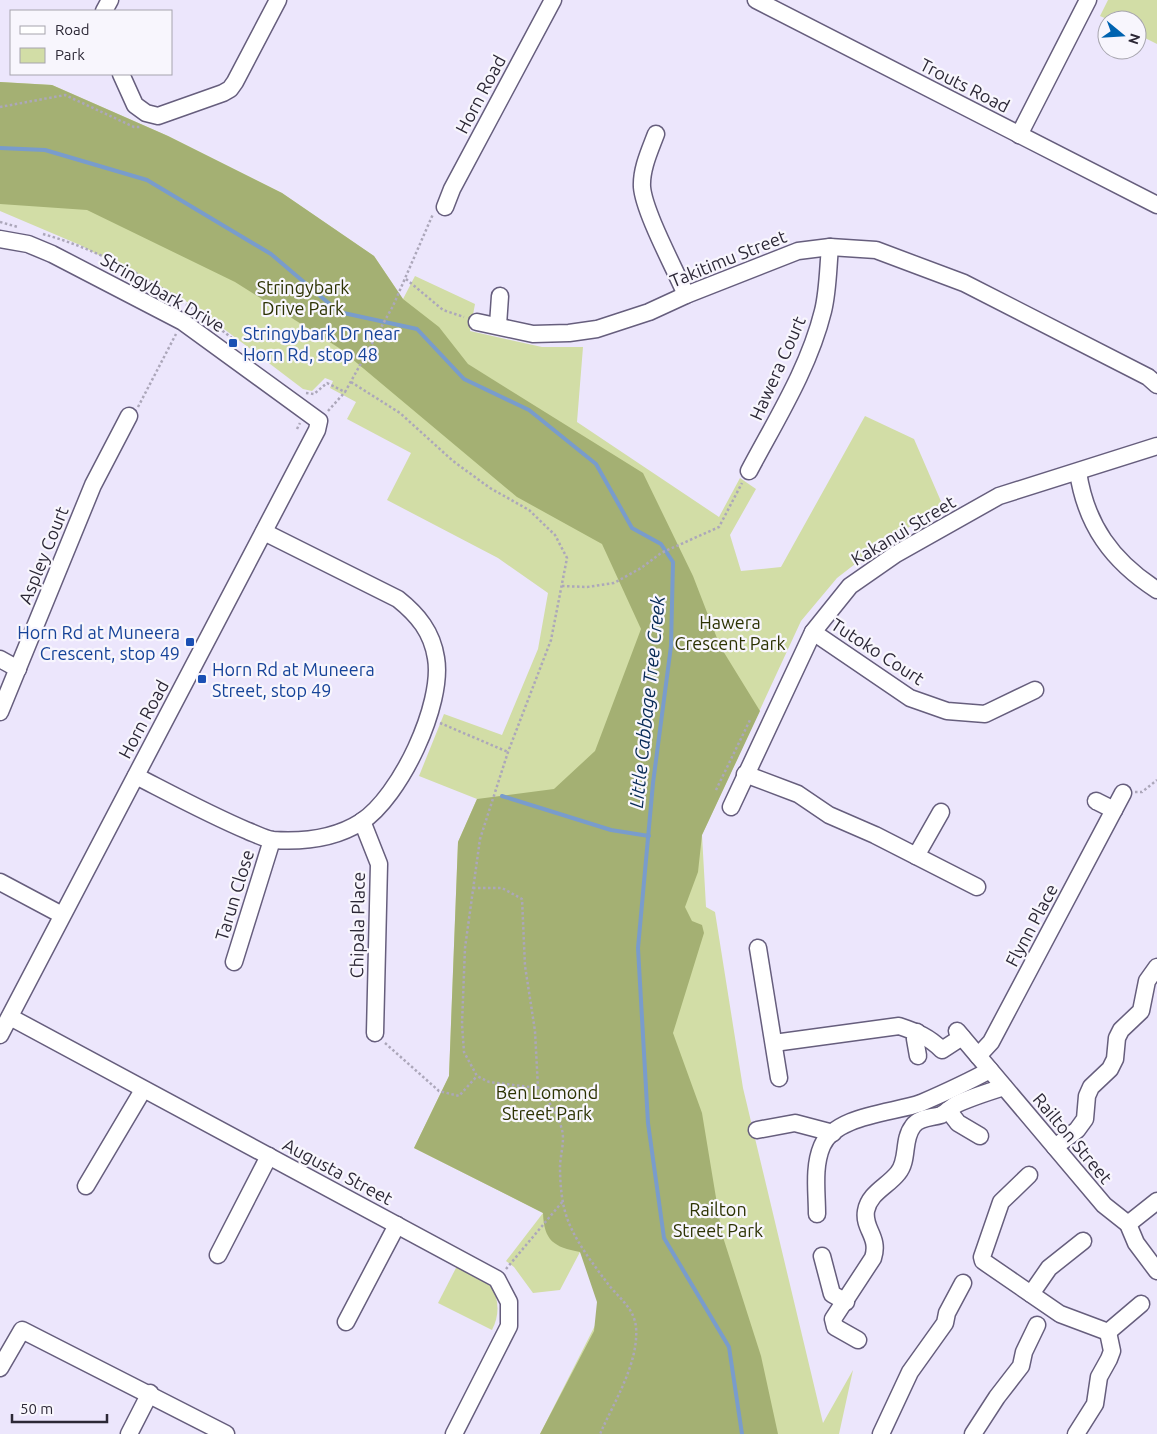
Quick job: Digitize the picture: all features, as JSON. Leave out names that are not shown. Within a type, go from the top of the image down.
[{"type":"street","points":[[121,75],[135,105],[146,113],[158,116],[230,89],[278,0]]},
{"type":"street","name":"Horn Road","points":[[445,207],[452,189],[553,0]]},
{"type":"street","name":"Trouts Road","points":[[756,0],[1157,205]]},
{"type":"street","points":[[1019,134],[1088,0]]},
{"type":"street","points":[[656,134],[644,169],[642,187],[647,207],[686,295]]},
{"type":"street","name":"Stringybark Drive","points":[[0,239],[28,244],[52,254],[183,322],[318,421]]},
{"type":"street","name":"Takitimu Street","points":[[477,322],[533,334],[569,333],[596,329],[632,319],[686,295],[798,251],[830,247],[876,250],[964,283],[1148,377],[1157,385]]},
{"type":"street","name":"Hawera Court","points":[[749,471],[815,340],[824,309],[830,247]]},
{"type":"street","points":[[498,325],[500,296]]},
{"type":"street","name":"Aspley Court","points":[[0,712],[93,485],[129,416]]},
{"type":"street","name":"Horn Road","points":[[0,1035],[317,430],[318,421]]},
{"type":"street","name":"Kakanui Street","points":[[732,807],[745,774],[813,632],[850,586],[896,554],[999,496],[1157,446]]},
{"type":"street","points":[[1078,472],[1087,510],[1098,534],[1133,573],[1157,590]]},
{"type":"street","points":[[136,776],[228,822],[272,840],[315,838],[340,833],[362,821],[393,790],[404,773],[427,718],[437,678],[436,658],[427,628],[416,614],[398,599],[264,532]]},
{"type":"street","name":"Tutoko Court","points":[[813,632],[910,698],[947,711],[985,714],[1035,690]]},
{"type":"street","points":[[0,659],[18,669]]},
{"type":"street","points":[[745,774],[798,794],[830,815],[977,886]]},
{"type":"street","name":"Flynn Place","points":[[978,1056],[991,1042],[1124,793]]},
{"type":"street","points":[[1096,801],[1114,810]]},
{"type":"street","points":[[916,856],[941,812]]},
{"type":"street","name":"Chipala Place","points":[[362,821],[379,864],[375,1033]]},
{"type":"street","name":"Tarun Close","points":[[234,962],[272,840]]},
{"type":"street","points":[[0,882],[62,915]]},
{"type":"street","points":[[758,948],[779,1078]]},
{"type":"street","points":[[1055,1147],[1077,1130],[1085,1119],[1091,1087],[1110,1069],[1115,1059],[1117,1038],[1121,1030],[1141,1011],[1147,981],[1157,967]]},
{"type":"street","name":"Augusta Street","points":[[10,1016],[143,1090],[497,1279]]},
{"type":"street","points":[[774,1043],[899,1026],[917,1032],[915,1039],[918,1056]]},
{"type":"street","name":"Railton Street","points":[[917,1032],[932,1040],[942,1050],[959,1034],[1104,1205],[1128,1224],[1136,1242],[1157,1271]]},
{"type":"street","points":[[817,1214],[817,1166],[822,1144],[833,1133],[846,1124],[919,1104],[990,1070]]},
{"type":"street","points":[[858,1340],[835,1327],[833,1319],[837,1310],[846,1302],[873,1258],[876,1249],[875,1240],[866,1222],[865,1212],[874,1195],[899,1173],[904,1160],[908,1136],[913,1124],[942,1114],[954,1105],[1004,1087]]},
{"type":"street","points":[[86,1186],[143,1090]]},
{"type":"street","points":[[948,1110],[958,1123],[980,1136]]},
{"type":"street","points":[[757,1130],[795,1122],[833,1133]]},
{"type":"street","points":[[218,1255],[269,1156]]},
{"type":"street","points":[[1029,1175],[1002,1202],[982,1258],[986,1264],[1060,1314],[1108,1332]]},
{"type":"street","points":[[1128,1224],[1157,1201]]},
{"type":"street","points":[[346,1322],[397,1225]]},
{"type":"street","points":[[1031,1294],[1049,1268],[1083,1241]]},
{"type":"street","points":[[822,1256],[832,1294],[846,1302]]},
{"type":"street","points":[[454,1434],[509,1326],[509,1302],[497,1279]]},
{"type":"street","points":[[881,1434],[910,1372],[945,1323],[947,1313],[963,1283]]},
{"type":"street","points":[[1108,1332],[1141,1304]]},
{"type":"street","points":[[973,1434],[997,1397],[1021,1366],[1024,1352],[1037,1325]]},
{"type":"street","points":[[0,1368],[22,1330],[150,1393],[226,1434]]},
{"type":"street","points":[[1076,1434],[1095,1404],[1099,1377],[1112,1351],[1108,1332]]},
{"type":"street","points":[[129,1434],[150,1393]]},
{"type":"path","points":[[0,107],[65,95],[134,127],[141,127],[158,116]]},
{"type":"path","points":[[445,207],[431,215],[406,279],[351,382],[400,413],[453,461],[490,488],[529,510],[555,535],[567,558],[551,640],[508,752],[480,839],[464,948],[462,1024],[464,1052],[477,1076],[489,1082],[538,1088]]},
{"type":"path","points":[[406,279],[443,310],[477,322]]},
{"type":"path","points":[[129,416],[140,404],[183,322]]},
{"type":"path","points":[[318,421],[345,392]]},
{"type":"path","points":[[562,586],[587,587],[614,583],[642,568],[661,553],[719,527],[749,471]]},
{"type":"path","points":[[427,718],[508,752]]},
{"type":"path","points":[[716,790],[751,718]]},
{"type":"path","points":[[1124,793],[1142,792],[1157,780]]},
{"type":"path","points":[[473,888],[502,888],[522,900],[525,966],[535,1031],[538,1088],[552,1106],[563,1131],[560,1168],[563,1201],[569,1223],[582,1246],[609,1284],[630,1308],[636,1326],[636,1342],[631,1363],[600,1434]]},
{"type":"path","points":[[375,1033],[440,1091],[459,1096],[477,1076]]},
{"type":"path","points":[[497,1279],[563,1201]]},
{"type":"green space","points":[[1108,0],[1157,0],[1157,44],[1147,39],[1147,10],[1103,10]]},
{"type":"green space","points":[[0,82],[52,85],[168,136],[282,193],[374,256],[403,299],[415,276],[475,304],[470,331],[542,347],[583,347],[577,422],[719,517],[740,478],[756,489],[730,535],[741,571],[781,567],[865,416],[914,439],[943,506],[877,547],[837,578],[801,621],[702,835],[706,907],[715,912],[743,1088],[823,1423],[853,1370],[839,1434],[540,1434],[611,1294],[580,1252],[560,1290],[533,1293],[514,1267],[506,1261],[543,1213],[414,1148],[449,1076],[458,842],[477,799],[419,776],[444,714],[502,735],[538,649],[548,593],[498,558],[387,500],[411,453],[347,419],[356,402],[330,388],[333,381],[325,378],[312,391],[303,389],[191,304],[80,245],[0,211]]},
{"type":"green space","points":[[0,82],[52,85],[168,136],[282,193],[374,256],[403,299],[439,327],[468,364],[643,473],[693,576],[720,646],[760,711],[702,835],[698,872],[685,907],[692,921],[702,925],[704,933],[673,1033],[702,1113],[722,1234],[761,1356],[778,1434],[540,1434],[594,1331],[597,1302],[580,1252],[563,1248],[552,1241],[546,1230],[543,1213],[414,1148],[449,1076],[458,842],[477,799],[554,789],[595,751],[641,629],[602,544],[517,497],[339,348],[235,282],[87,210],[0,204]]},
{"type":"green space","points":[[457,1266],[491,1284],[496,1296],[497,1307],[492,1330],[438,1303]]},
{"type":"waterway","name":"Little Cabbage Tree Creek","points":[[0,148],[45,150],[147,180],[271,254],[339,312],[417,329],[464,379],[529,410],[596,464],[632,528],[661,544],[673,562],[671,646],[653,783],[638,948],[648,1123],[664,1238],[729,1347],[742,1434]]},
{"type":"waterway","points":[[502,796],[611,830],[649,836]]},
{"type":"place","name":"Stringybark Dr near Horn Rd, stop 48","points":[[233,343]]},
{"type":"place","name":"Horn Rd at Muneera Crescent, stop 49","points":[[190,642]]},
{"type":"place","name":"Horn Rd at Muneera Street, stop 49","points":[[202,679]]},
{"type":"park label","name":"Stringybark Drive Park","points":[[303,297]]},
{"type":"park label","name":"Hawera Crescent Park","points":[[730,632]]},
{"type":"park label","name":"Ben Lomond Street Park","points":[[547,1102]]},
{"type":"park label","name":"Railton Street Park","points":[[718,1219]]}]
